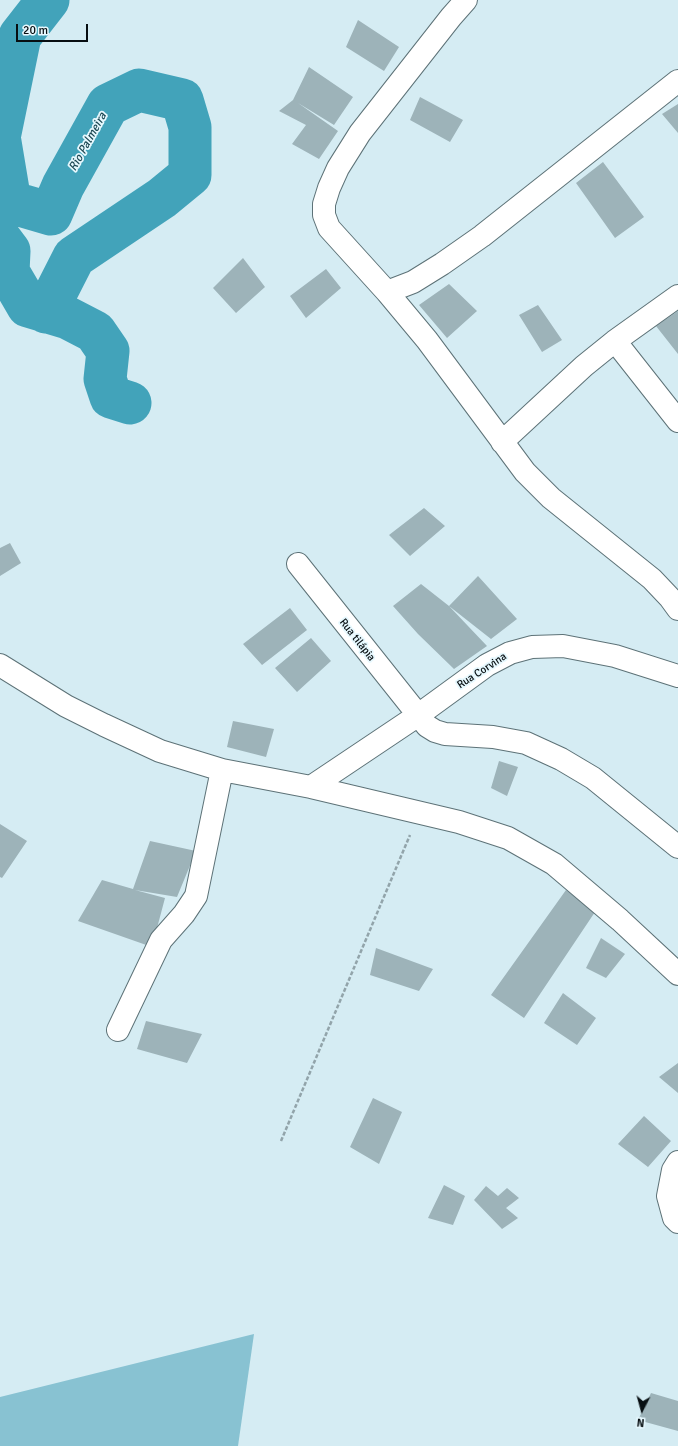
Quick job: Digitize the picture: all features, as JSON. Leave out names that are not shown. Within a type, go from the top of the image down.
[{"type":"street","points":[[466,0],[450,17],[360,133],[338,168],[329,188],[324,204],[324,215],[329,228],[387,292],[427,340],[525,472],[551,498],[652,579],[678,609]]},
{"type":"street","points":[[387,292],[413,282],[482,236],[678,81]]},
{"type":"street","points":[[502,442],[566,382],[615,341],[678,296]]},
{"type":"street","points":[[615,341],[678,421]]},
{"type":"street","name":"Rua tilápia","points":[[298,564],[426,726],[445,734],[494,737],[526,743],[561,759],[593,778],[678,847]]},
{"type":"street","name":"Rua Corvina","points":[[311,787],[417,716],[488,665],[510,653],[532,647],[563,646],[616,656],[678,676]]},
{"type":"street","points":[[0,665],[66,706],[160,751],[222,770],[311,787],[419,812],[459,822],[508,838],[554,864],[620,920],[678,974]]},
{"type":"street","points":[[118,1030],[161,940],[184,914],[196,896],[222,770]]},
{"type":"street","points":[[678,1162],[673,1170],[668,1196],[674,1218],[678,1222]]},
{"type":"path","points":[[281,1141],[419,812]]},
{"type":"shaded area","points":[[254,1334],[238,1446],[0,1446],[0,1397]]},
{"type":"building","points":[[358,20],[399,47],[384,71],[346,47]]},
{"type":"building","points":[[309,67],[353,97],[334,125],[298,103],[338,131],[319,159],[292,144],[306,125],[279,111],[293,100]]},
{"type":"building","points":[[420,97],[463,120],[450,142],[410,120]]},
{"type":"building","points":[[678,104],[678,133],[662,114]]},
{"type":"building","points":[[603,162],[644,217],[615,238],[576,183]]},
{"type":"building","points":[[243,258],[265,287],[236,313],[213,288]]},
{"type":"building","points":[[326,269],[341,288],[306,318],[290,296]]},
{"type":"building","points":[[449,284],[477,311],[447,338],[419,305]]},
{"type":"building","points":[[538,305],[562,340],[542,352],[519,315]]},
{"type":"building","points":[[678,311],[678,354],[656,326]]},
{"type":"building","points":[[424,508],[445,526],[410,556],[389,535]]},
{"type":"building","points":[[10,543],[21,563],[0,576],[0,548]]},
{"type":"building","points":[[478,576],[517,619],[491,639],[449,606]]},
{"type":"building","points":[[421,584],[449,606],[487,646],[454,669],[418,634],[393,606]]},
{"type":"building","points":[[290,608],[307,630],[262,665],[243,644]]},
{"type":"building","points":[[311,638],[331,661],[297,692],[275,668]]},
{"type":"building","points":[[233,721],[274,729],[266,757],[227,747]]},
{"type":"building","points":[[499,761],[518,767],[507,796],[491,788]]},
{"type":"building","points":[[0,824],[27,841],[2,878],[0,877]]},
{"type":"building","points":[[150,841],[196,851],[177,897],[135,890],[165,898],[152,947],[78,921],[102,880],[133,889]]},
{"type":"building","points":[[566,890],[595,912],[524,1018],[491,995]]},
{"type":"building","points":[[601,938],[625,954],[606,978],[586,968]]},
{"type":"building","points":[[376,948],[433,969],[419,991],[370,975]]},
{"type":"building","points":[[563,993],[596,1018],[577,1045],[544,1023]]},
{"type":"building","points":[[146,1021],[202,1034],[187,1063],[137,1049]]},
{"type":"building","points":[[678,1063],[678,1093],[659,1077]]},
{"type":"building","points":[[373,1098],[402,1112],[379,1164],[350,1147]]},
{"type":"building","points":[[644,1116],[671,1141],[648,1167],[618,1144]]},
{"type":"building","points":[[444,1185],[465,1196],[453,1225],[428,1218]]},
{"type":"building","points":[[486,1186],[498,1196],[507,1188],[519,1198],[506,1208],[518,1218],[502,1229],[474,1200]]},
{"type":"building","points":[[651,1393],[678,1401],[678,1431],[638,1420]]},
{"type":"waterway","name":"Rio Palmeira","points":[[0,133],[20,36],[48,0]]},
{"type":"waterway","name":"Rio Palmeira","points":[[0,142],[10,202],[51,214],[63,186],[108,105],[139,90],[182,100],[190,127],[190,175],[162,198],[74,257],[46,312]]},
{"type":"waterway","name":"Rio Palmeira","points":[[0,239],[9,251],[8,272],[28,306],[68,318],[95,332],[108,351],[105,379],[111,397],[130,403]]}]
